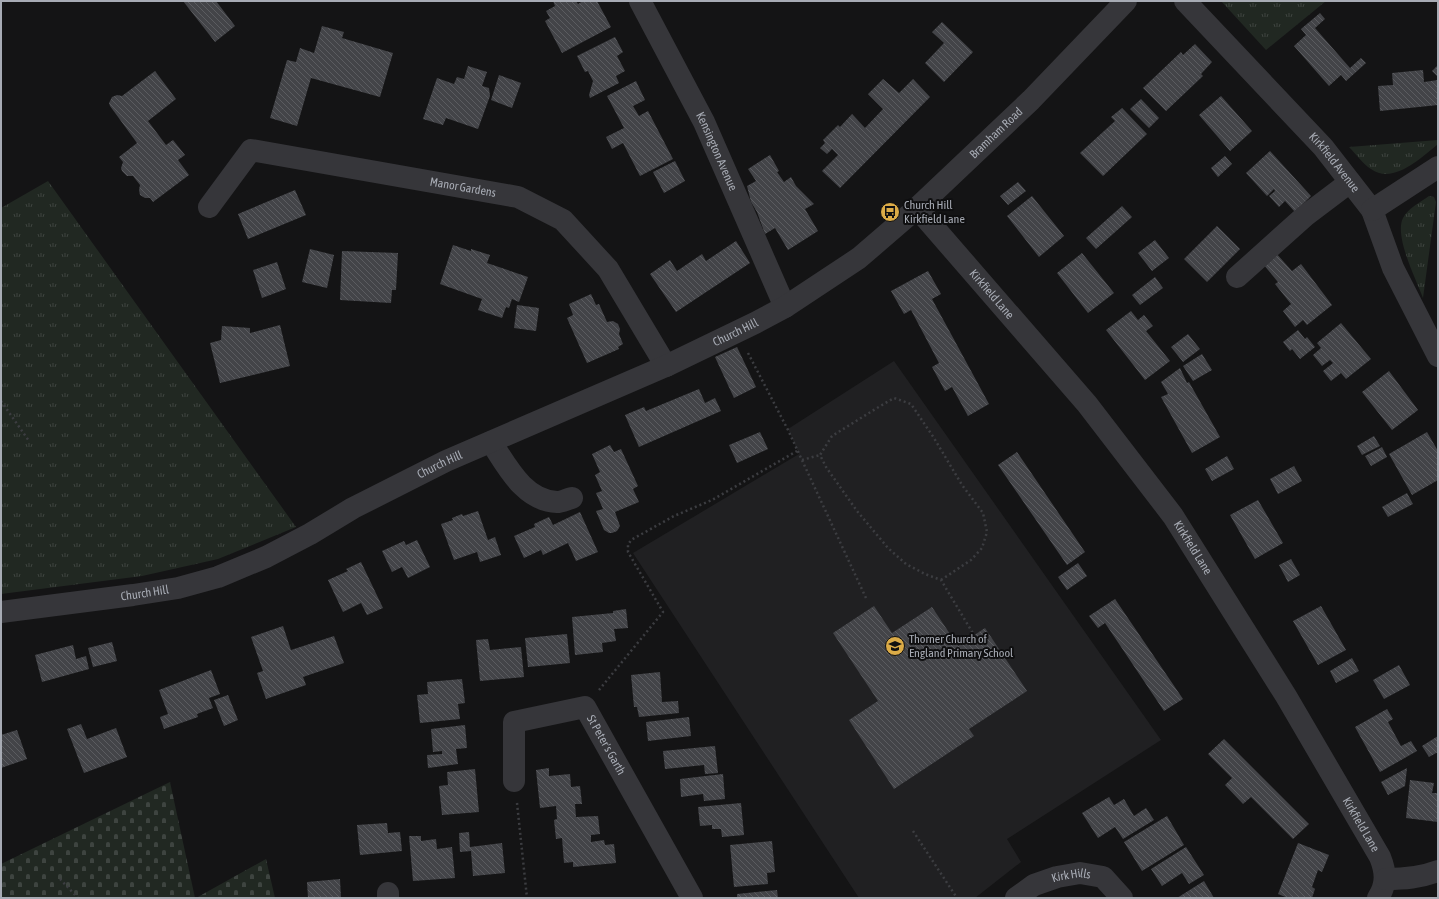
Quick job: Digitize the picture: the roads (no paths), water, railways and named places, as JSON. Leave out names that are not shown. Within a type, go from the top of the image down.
[{"type":"street","name":"Kensington Avenue","points":[[640,1],[704,122],[785,307]]},
{"type":"street","name":"Bramham Road","points":[[858,258],[917,208],[1031,100],[1126,1]]},
{"type":"street","name":"Kirkfield Avenue","points":[[1185,1],[1323,146],[1372,210],[1393,268],[1438,356]]},
{"type":"street","name":"Manor Gardens","points":[[209,207],[251,150],[518,197],[563,220],[608,269],[666,366]]},
{"type":"street","points":[[1372,210],[1438,167]]},
{"type":"street","points":[[1237,277],[1305,216],[1350,182]]},
{"type":"street","name":"Kirkfield Lane","points":[[917,208],[1087,404],[1173,516],[1286,696],[1380,857],[1385,868],[1382,889],[1405,880],[1426,876],[1438,871]]},
{"type":"street","name":"Church Hill","points":[[1,612],[178,588],[218,577],[266,558],[382,493],[446,461],[666,366],[755,323],[785,307],[858,258]]},
{"type":"street","points":[[490,442],[526,490],[543,499],[558,502],[572,498]]},
{"type":"street","name":"St Peter's Garth","points":[[514,781],[514,722],[585,707],[686,898]]},
{"type":"street","name":"Kirk Hills","points":[[1016,898],[1034,885],[1057,877],[1080,873],[1102,877],[1122,898]]},
{"type":"place","name":"Church Hill Kirkfield Lane","points":[[890,212]]},
{"type":"place","name":"Thorner Church of England Primary School","points":[[895,646]]}]
